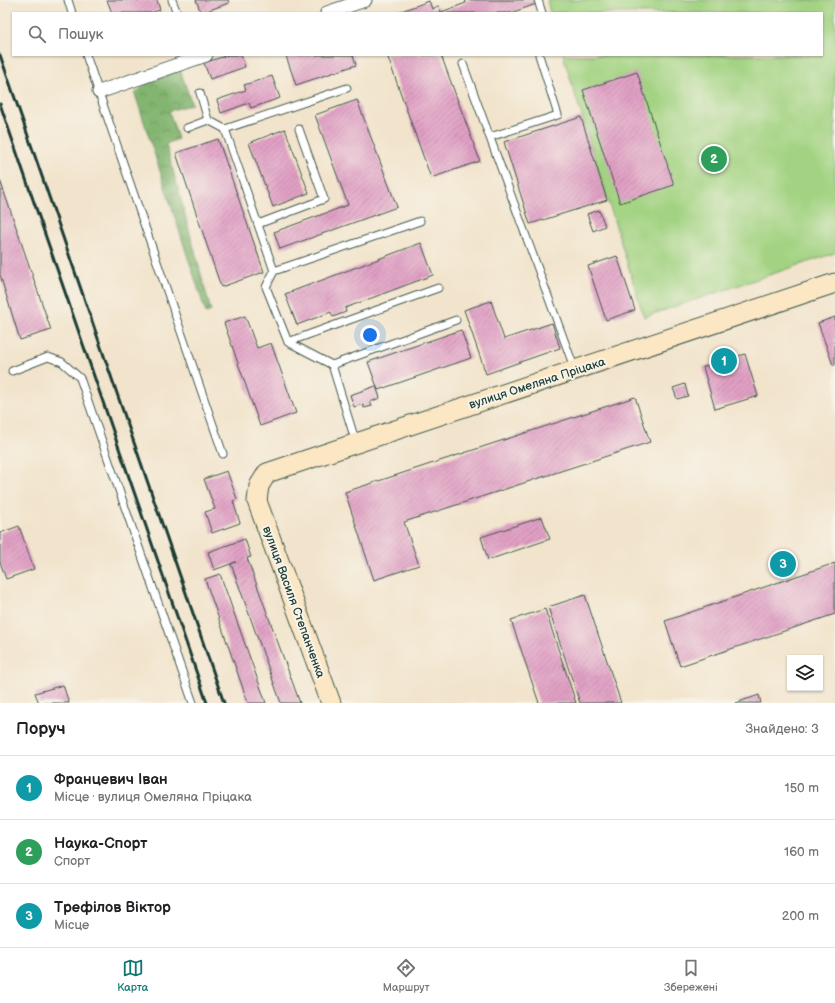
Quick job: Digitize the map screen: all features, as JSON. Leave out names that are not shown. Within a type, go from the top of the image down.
[{"type":"street","points":[[330,12],[365,0]]},
{"type":"street","points":[[99,92],[203,56]]},
{"type":"street","name":"вулиця Омеляна Пріцака","points":[[257,501],[259,486],[267,473],[835,283]]},
{"type":"street","name":"вулиця Василя Степанченка","points":[[257,501],[331,703]]},
{"type":"lane","points":[[68,0],[72,12]]},
{"type":"lane","points":[[172,0],[177,12]]},
{"type":"lane","points":[[538,0],[542,12]]},
{"type":"lane","points":[[86,56],[223,454]]},
{"type":"lane","points":[[490,137],[558,115],[539,56]]},
{"type":"lane","points":[[463,64],[575,370]]},
{"type":"lane","points":[[225,129],[348,88]]},
{"type":"lane","points":[[200,93],[208,120],[225,129],[274,271]]},
{"type":"lane","points":[[187,128],[208,120]]},
{"type":"lane","points":[[258,224],[324,199],[299,128]]},
{"type":"lane","points":[[356,443],[332,365],[288,342],[266,287],[274,271],[420,221]]},
{"type":"lane","points":[[288,342],[438,288]]},
{"type":"lane","points":[[332,365],[456,320]]},
{"type":"lane","points":[[12,371],[48,357],[62,362],[80,378],[193,703]]},
{"type":"green space","points":[[547,0],[835,0],[835,253],[644,317],[563,56],[823,56],[823,12],[550,12]]},
{"type":"green space","points":[[180,70],[192,104],[169,111],[178,139],[166,144],[211,311],[206,313],[135,94],[149,80]]},
{"type":"building","points":[[107,0],[157,0],[160,10],[153,12],[112,12]]},
{"type":"building","points":[[196,0],[228,0],[229,3],[201,12]]},
{"type":"building","points":[[465,0],[534,0],[536,4],[514,12],[441,12],[466,3]]},
{"type":"building","points":[[429,1],[432,9],[439,6],[441,12],[399,12]]},
{"type":"building","points":[[225,56],[241,56],[245,67],[210,79],[204,63]]},
{"type":"building","points":[[286,56],[353,56],[356,65],[296,85]]},
{"type":"building","points":[[387,56],[441,56],[480,161],[431,178]]},
{"type":"building","points":[[637,72],[674,185],[620,203],[583,90]]},
{"type":"building","points":[[272,76],[280,98],[251,108],[249,103],[221,113],[217,100],[246,90],[244,85]]},
{"type":"building","points":[[357,100],[397,207],[280,249],[274,232],[348,205],[315,115]]},
{"type":"building","points":[[581,117],[607,200],[530,224],[504,142]]},
{"type":"building","points":[[285,129],[309,193],[273,207],[249,143]]},
{"type":"building","points":[[218,139],[264,272],[221,287],[176,153]]},
{"type":"building","points":[[0,180],[51,330],[20,340],[0,275]]},
{"type":"building","points":[[599,210],[605,226],[593,231],[587,214]]},
{"type":"building","points":[[421,243],[433,275],[345,308],[346,312],[333,317],[331,312],[297,325],[285,294]]},
{"type":"building","points":[[617,256],[635,310],[606,320],[588,266]]},
{"type":"building","points":[[491,301],[504,339],[552,323],[560,348],[486,374],[464,310]]},
{"type":"building","points":[[245,316],[257,348],[271,343],[296,413],[260,426],[224,323]]},
{"type":"building","points":[[835,317],[835,365],[833,365],[818,323]]},
{"type":"building","points":[[461,330],[471,358],[378,390],[368,362]]},
{"type":"building","points":[[745,354],[758,396],[715,409],[703,367]]},
{"type":"building","points":[[685,384],[688,396],[677,399],[673,388]]},
{"type":"building","points":[[376,386],[380,398],[370,402],[372,406],[364,408],[363,404],[354,407],[350,395]]},
{"type":"building","points":[[635,397],[650,442],[404,522],[419,565],[374,580],[345,492]]},
{"type":"building","points":[[227,471],[237,499],[233,501],[240,523],[212,533],[205,512],[215,509],[204,479]]},
{"type":"building","points":[[542,517],[550,539],[488,560],[481,537]]},
{"type":"building","points":[[19,526],[34,569],[6,579],[0,562],[0,533]]},
{"type":"building","points":[[245,539],[251,557],[247,558],[300,703],[281,703],[231,564],[236,562],[214,570],[208,552]]},
{"type":"building","points":[[835,563],[835,614],[680,666],[665,621]]},
{"type":"building","points":[[220,574],[266,703],[248,703],[205,579]]},
{"type":"building","points":[[585,595],[621,703],[580,703],[548,607]]},
{"type":"building","points":[[545,609],[576,703],[539,703],[511,620]]},
{"type":"building","points":[[63,685],[69,703],[39,703],[35,693]]},
{"type":"building","points":[[759,695],[761,703],[736,703]]},
{"type":"railway","points":[[0,55],[224,703]]},
{"type":"railway","points":[[0,104],[207,703]]},
{"type":"place","name":"Наука-Спорт","points":[[714,159]]},
{"type":"place","name":"Францевич Іван","points":[[724,361]]},
{"type":"place","name":"Трефілов Віктор","points":[[783,564]]}]
